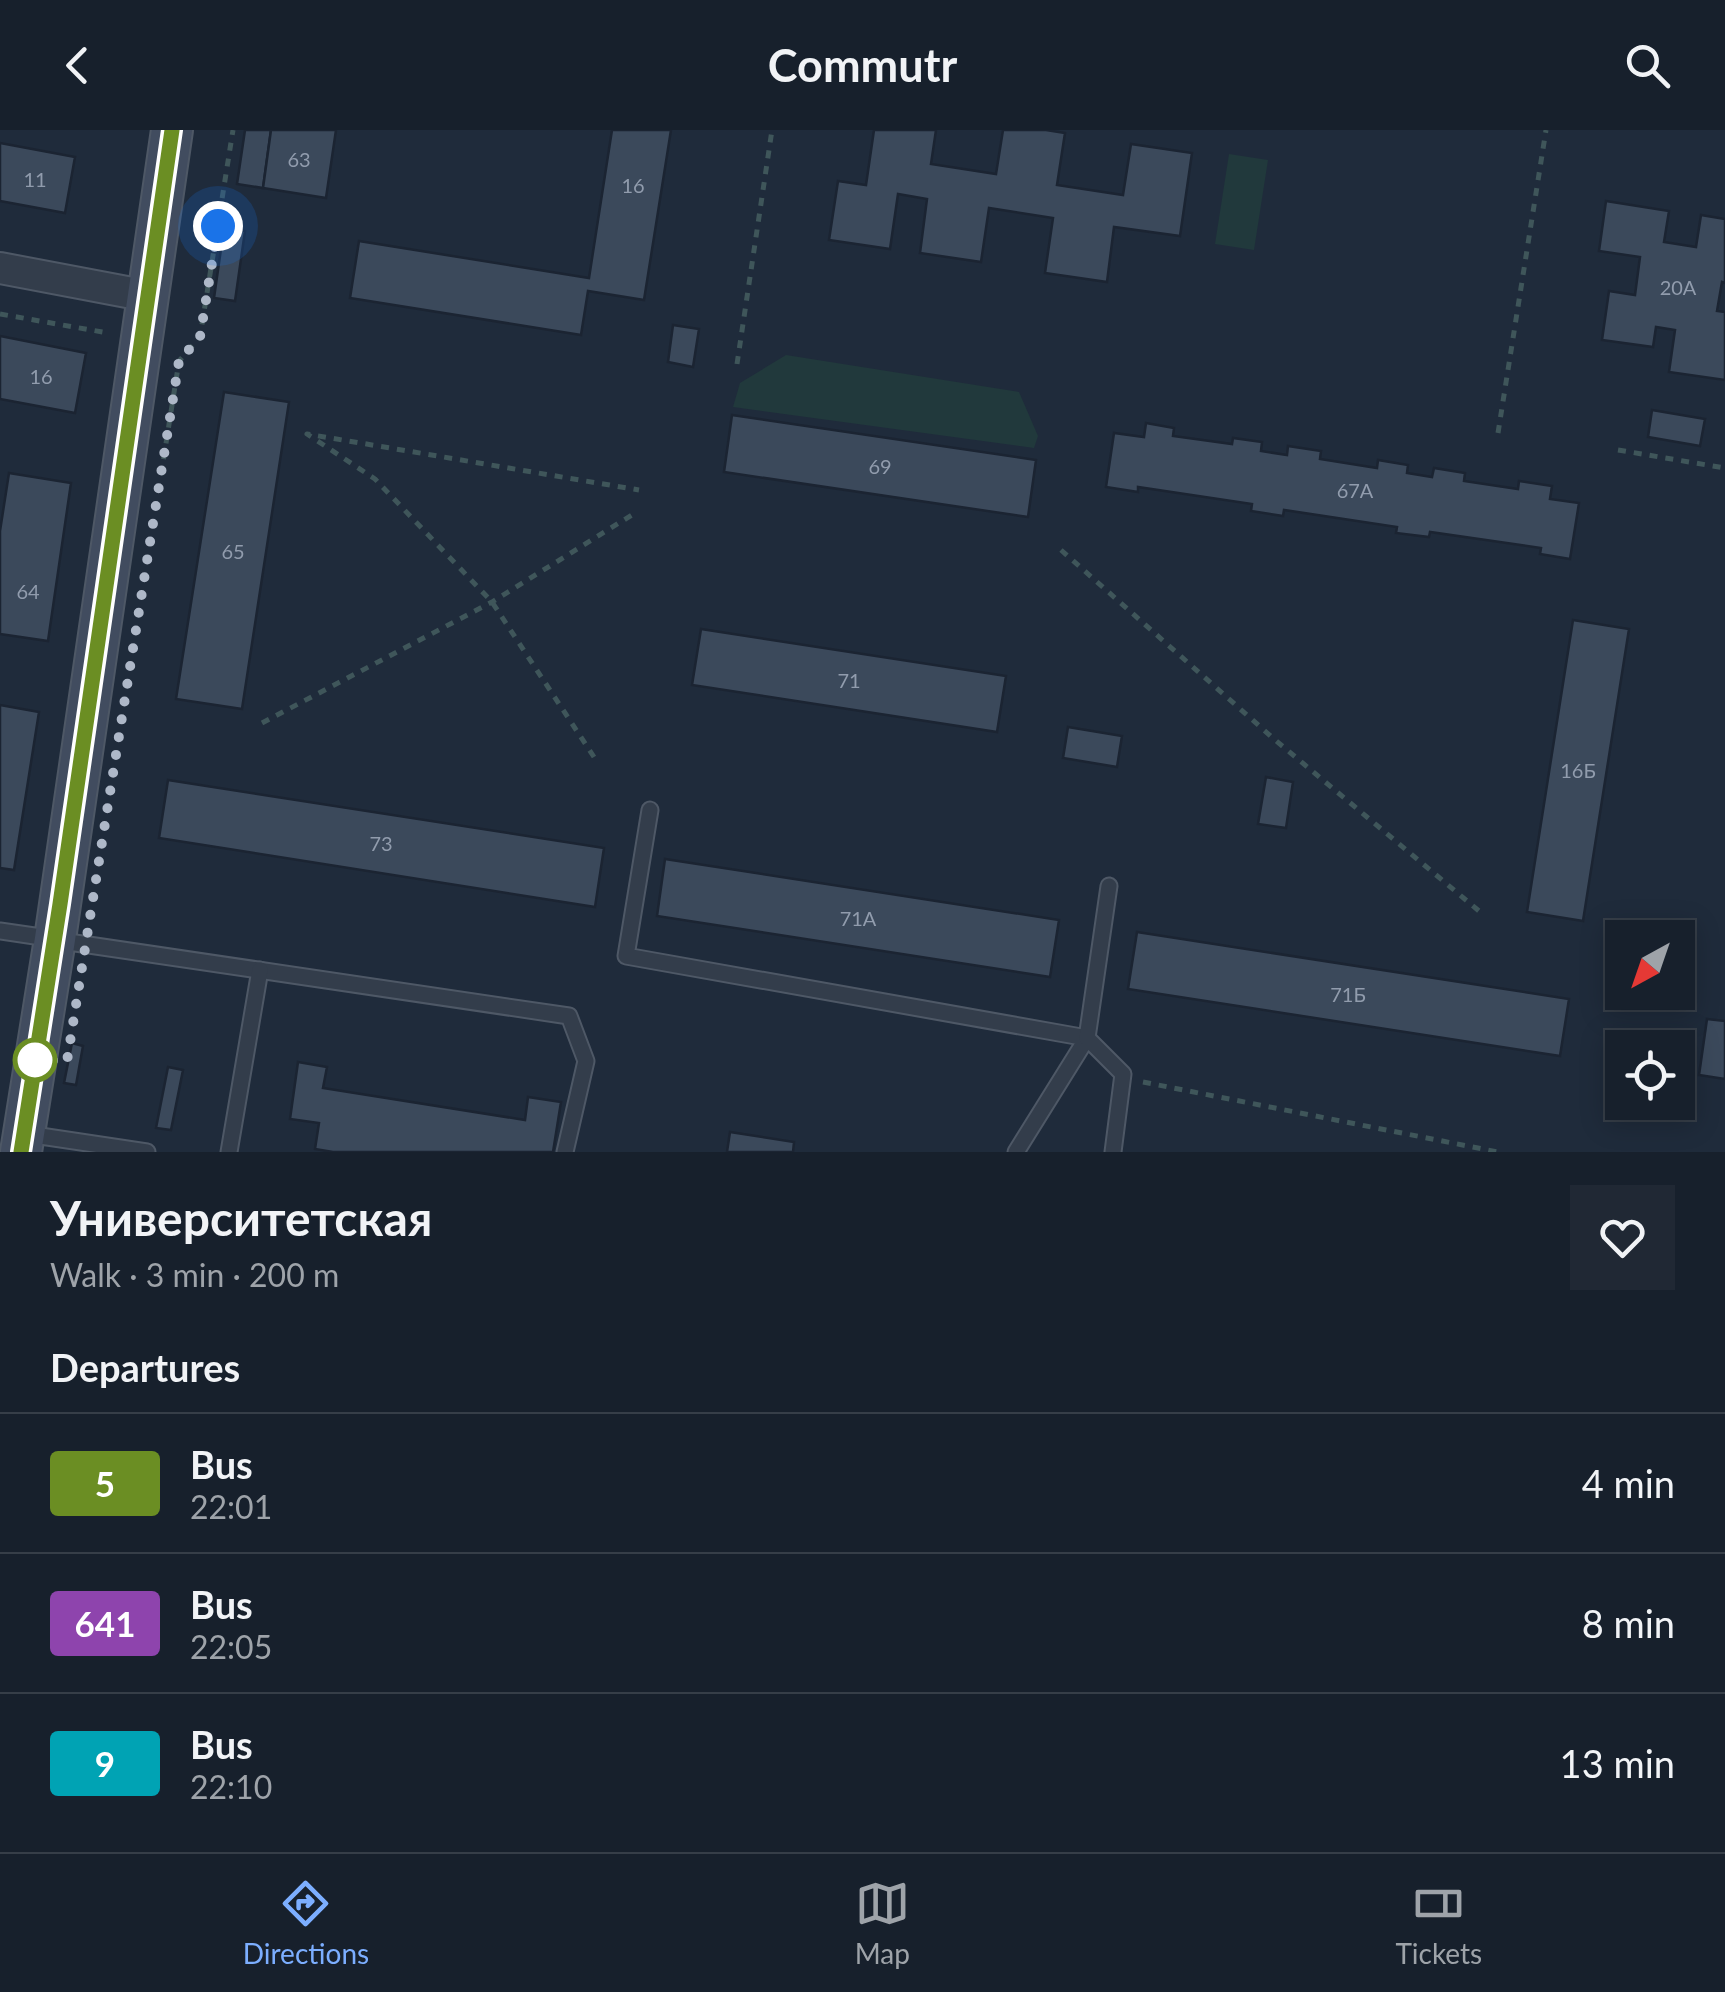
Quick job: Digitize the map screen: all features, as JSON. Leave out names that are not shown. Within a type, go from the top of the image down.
[{"type":"street","points":[[23,1143],[172,130]]},
{"type":"street","points":[[0,268],[148,296]]},
{"type":"lane","points":[[650,810],[626,956],[1088,1038],[1124,1074],[1113,1152]]},
{"type":"lane","points":[[1016,1152],[1088,1038],[1109,886]]},
{"type":"lane","points":[[0,931],[569,1016],[586,1061],[565,1152]]},
{"type":"lane","points":[[229,1152],[260,970]]},
{"type":"lane","points":[[23,1143],[147,1152]]},
{"type":"path","points":[[160,478],[179,361],[200,337],[233,130]]},
{"type":"path","points":[[737,364],[772,130]]},
{"type":"path","points":[[1498,432],[1546,130]]},
{"type":"path","points":[[594,757],[492,602],[374,480],[307,434],[639,490]]},
{"type":"path","points":[[1618,450],[1725,468]]},
{"type":"path","points":[[262,723],[492,602],[635,514]]},
{"type":"path","points":[[1061,550],[1274,739],[1479,911]]},
{"type":"path","points":[[1124,1079],[1498,1152]]},
{"type":"green space","points":[[1229,154],[1268,160],[1254,250],[1215,244]]},
{"type":"green space","points":[[786,355],[1019,392],[1038,436],[1034,448],[733,407],[740,383]]},
{"type":"building","points":[[245,130],[271,130],[263,188],[237,184]]},
{"type":"building","points":[[271,130],[336,130],[326,198],[263,188]]},
{"type":"building","points":[[612,130],[671,130],[644,300],[588,291],[581,335],[350,298],[359,241],[589,278]]},
{"type":"building","points":[[874,130],[936,130],[931,164],[996,174],[1003,130],[1065,133],[1057,185],[1123,195],[1131,144],[1192,153],[1180,236],[1114,227],[1107,282],[1045,273],[1053,218],[989,208],[981,262],[920,253],[927,199],[898,194],[890,249],[829,240],[838,181],[866,185]]},
{"type":"building","points":[[0,143],[75,157],[65,213],[0,201]]},
{"type":"building","points":[[1606,201],[1669,211],[1664,242],[1696,247],[1701,215],[1725,219],[1725,283],[1722,282],[1717,311],[1725,312],[1725,380],[1669,372],[1675,330],[1656,327],[1653,347],[1602,340],[1609,291],[1635,295],[1640,257],[1599,251]]},
{"type":"building","points":[[224,228],[245,231],[235,301],[214,298]]},
{"type":"building","points":[[673,325],[699,329],[693,367],[668,362]]},
{"type":"building","points":[[0,336],[86,353],[75,413],[0,399]]},
{"type":"building","points":[[224,392],[289,402],[242,709],[176,699]]},
{"type":"building","points":[[1652,410],[1705,419],[1700,446],[1648,437]]},
{"type":"building","points":[[732,415],[1036,460],[1028,517],[724,472]]},
{"type":"building","points":[[1146,423],[1174,428],[1173,436],[1232,444],[1233,438],[1262,442],[1261,451],[1287,455],[1288,446],[1321,451],[1320,459],[1377,468],[1378,460],[1408,465],[1407,473],[1432,477],[1434,468],[1465,473],[1464,481],[1518,489],[1519,481],[1552,486],[1550,499],[1579,503],[1570,559],[1540,554],[1541,548],[1430,532],[1429,537],[1396,533],[1397,527],[1284,510],[1283,516],[1251,511],[1252,504],[1138,487],[1138,492],[1106,487],[1114,433],[1144,437]]},
{"type":"building","points":[[9,473],[71,483],[48,641],[0,634],[0,531]]},
{"type":"building","points":[[1573,620],[1629,629],[1583,921],[1527,912]]},
{"type":"building","points":[[701,629],[1006,676],[997,732],[692,685]]},
{"type":"building","points":[[0,705],[39,712],[14,870],[0,868]]},
{"type":"building","points":[[1068,727],[1122,736],[1117,767],[1063,758]]},
{"type":"building","points":[[1266,777],[1293,782],[1286,828],[1258,824]]},
{"type":"building","points":[[168,780],[604,848],[595,907],[159,838]]},
{"type":"building","points":[[665,859],[1059,920],[1050,977],[657,916]]},
{"type":"building","points":[[1137,932],[1569,999],[1560,1056],[1128,989]]},
{"type":"building","points":[[1707,1019],[1725,1021],[1725,1079],[1699,1075]]},
{"type":"building","points":[[72,1043],[83,1046],[76,1085],[64,1083]]},
{"type":"building","points":[[298,1062],[327,1067],[323,1088],[525,1120],[528,1097],[561,1102],[553,1152],[315,1149],[319,1123],[290,1119]]},
{"type":"building","points":[[168,1067],[183,1070],[171,1130],[156,1128]]},
{"type":"building","points":[[730,1132],[794,1142],[793,1152],[727,1152]]},
{"type":"bus line","name":"5","points":[[21,1152],[172,130]]},
{"type":"route","points":[[35,1060],[67,1061],[179,361],[200,337],[218,226]]}]
